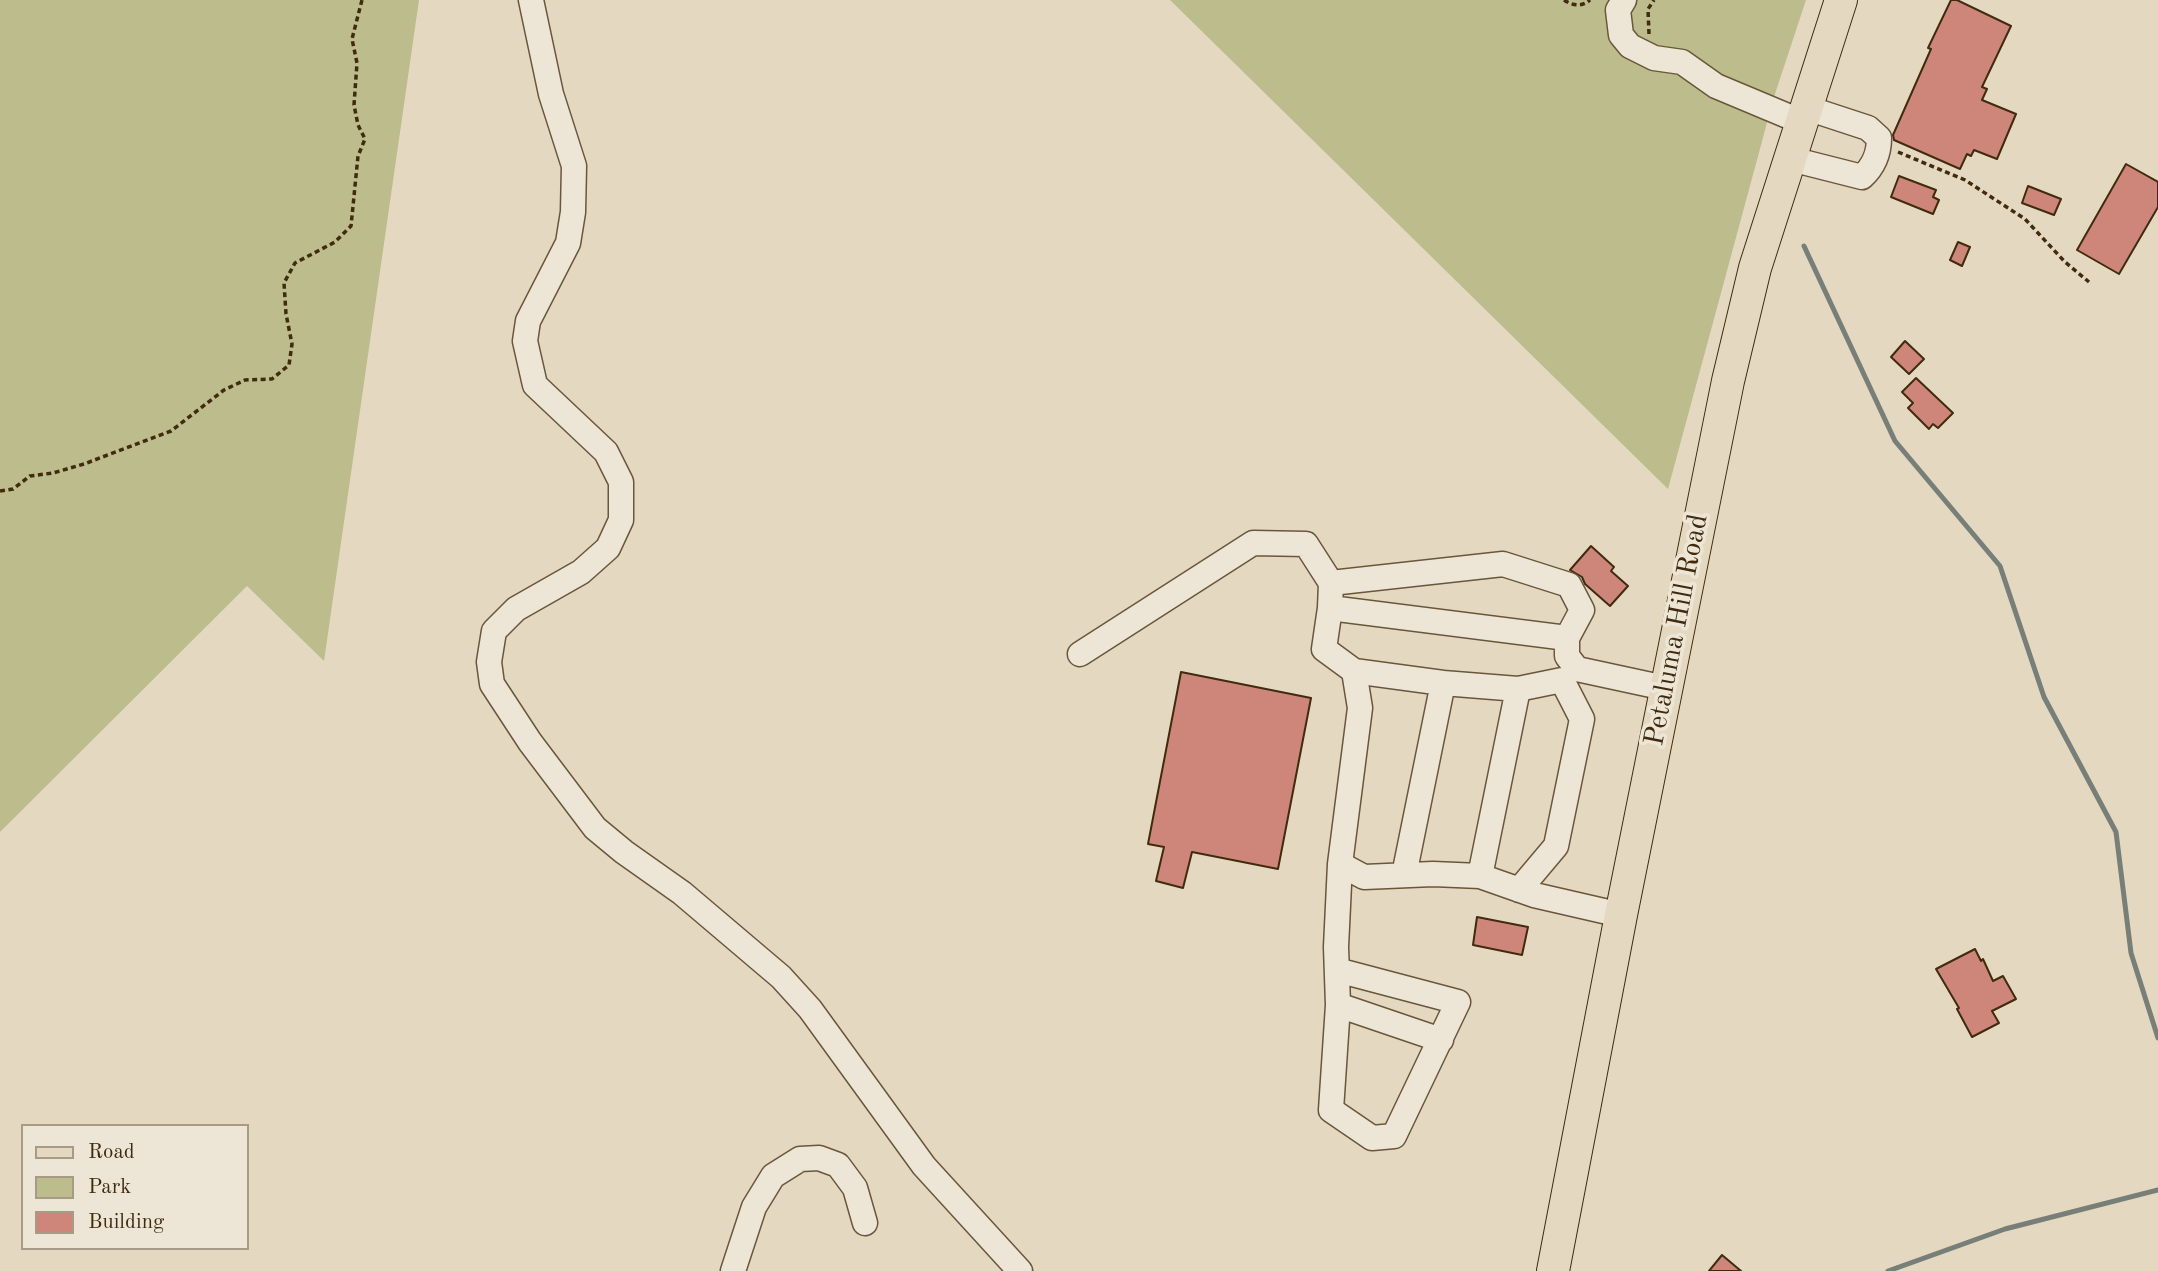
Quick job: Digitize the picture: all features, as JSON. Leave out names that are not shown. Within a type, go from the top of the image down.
[{"type":"main road","name":"Petaluma Hill Road","points":[[1553,1271],[1665,688],[1728,381],[1755,268],[1841,0]]},
{"type":"lane","points":[[531,0],[551,94],[574,166],[573,212],[568,243],[528,321],[525,341],[536,385],[606,452],[621,482],[621,520],[608,548],[580,572],[516,609],[494,631],[489,662],[492,684],[530,742],[595,828],[624,852],[682,892],[781,977],[810,1009],[924,1166],[1020,1271]]},
{"type":"lane","points":[[1625,0],[1618,10],[1621,35],[1630,46],[1654,58],[1682,62],[1716,86],[1804,115],[1868,128],[1879,138],[1879,151],[1870,170],[1862,177],[1791,159]]},
{"type":"lane","points":[[1080,654],[1253,542],[1306,544],[1331,583],[1324,649],[1354,671],[1443,684],[1518,688],[1569,674],[1665,688]]},
{"type":"lane","points":[[1331,583],[1503,564],[1569,585],[1582,610],[1567,638],[1569,674],[1582,719],[1556,846],[1519,890]]},
{"type":"lane","points":[[1330,608],[1567,638]]},
{"type":"lane","points":[[1336,970],[1458,1002],[1394,1136],[1372,1138],[1331,1110],[1338,1005],[1336,970],[1340,864],[1360,708],[1354,671]]},
{"type":"lane","points":[[1404,875],[1443,684]]},
{"type":"lane","points":[[1480,876],[1518,688]]},
{"type":"lane","points":[[1340,864],[1364,877],[1433,874],[1480,876],[1519,890],[1621,915]]},
{"type":"lane","points":[[1338,1005],[1441,1040]]},
{"type":"lane","points":[[733,1271],[754,1207],[773,1176],[800,1159],[819,1158],[838,1166],[855,1188],[865,1223]]},
{"type":"path","points":[[0,491],[13,489],[30,475],[53,473],[84,464],[172,432],[199,407],[224,390],[245,380],[272,379],[289,365],[292,344],[284,283],[295,264],[335,242],[351,226],[358,156],[365,139],[358,125],[354,105],[357,63],[352,39],[362,0]]},
{"type":"path","points":[[1564,0],[1572,5],[1586,4],[1590,0]]},
{"type":"path","points":[[1649,41],[1648,9],[1654,0]]},
{"type":"path","points":[[1879,151],[1902,153],[1965,180],[2025,219],[2065,262],[2089,282]]},
{"type":"green space","points":[[0,0],[419,0],[324,661],[247,586],[0,832]]},
{"type":"green space","points":[[1170,0],[1806,0],[1774,97],[1668,489]]},
{"type":"building","points":[[1951,0],[1957,0],[2011,26],[1982,87],[1987,89],[1982,100],[2016,114],[1997,159],[1974,150],[1971,156],[1967,154],[1960,169],[1894,140],[1893,135],[1931,49],[1928,48]]},
{"type":"building","points":[[2126,164],[2158,182],[2158,207],[2119,274],[2077,250]]},
{"type":"building","points":[[1899,176],[1936,190],[1933,197],[1939,200],[1933,214],[1891,197]]},
{"type":"building","points":[[2028,186],[2061,199],[2054,215],[2022,203]]},
{"type":"building","points":[[1958,242],[1970,247],[1962,266],[1950,260]]},
{"type":"building","points":[[1905,341],[1924,359],[1909,374],[1891,357]]},
{"type":"building","points":[[1916,378],[1953,413],[1938,428],[1933,424],[1929,429],[1908,408],[1913,403],[1902,392]]},
{"type":"building","points":[[1591,546],[1614,567],[1611,571],[1628,586],[1610,606],[1585,584],[1582,577],[1570,570]]},
{"type":"building","points":[[1181,672],[1311,698],[1278,869],[1192,852],[1183,888],[1156,881],[1164,847],[1148,844]]},
{"type":"building","points":[[1477,917],[1528,927],[1522,955],[1473,945]]},
{"type":"building","points":[[1975,949],[1993,981],[2003,976],[2016,999],[1992,1011],[1999,1023],[1972,1037],[1936,969]]},
{"type":"building","points":[[1722,1255],[1741,1271],[1709,1271]]},
{"type":"waterway","points":[[1804,246],[1895,441],[2000,566],[2044,697],[2116,832],[2131,953],[2158,1038]]},
{"type":"waterway","points":[[1888,1271],[2005,1229],[2158,1190]]}]
